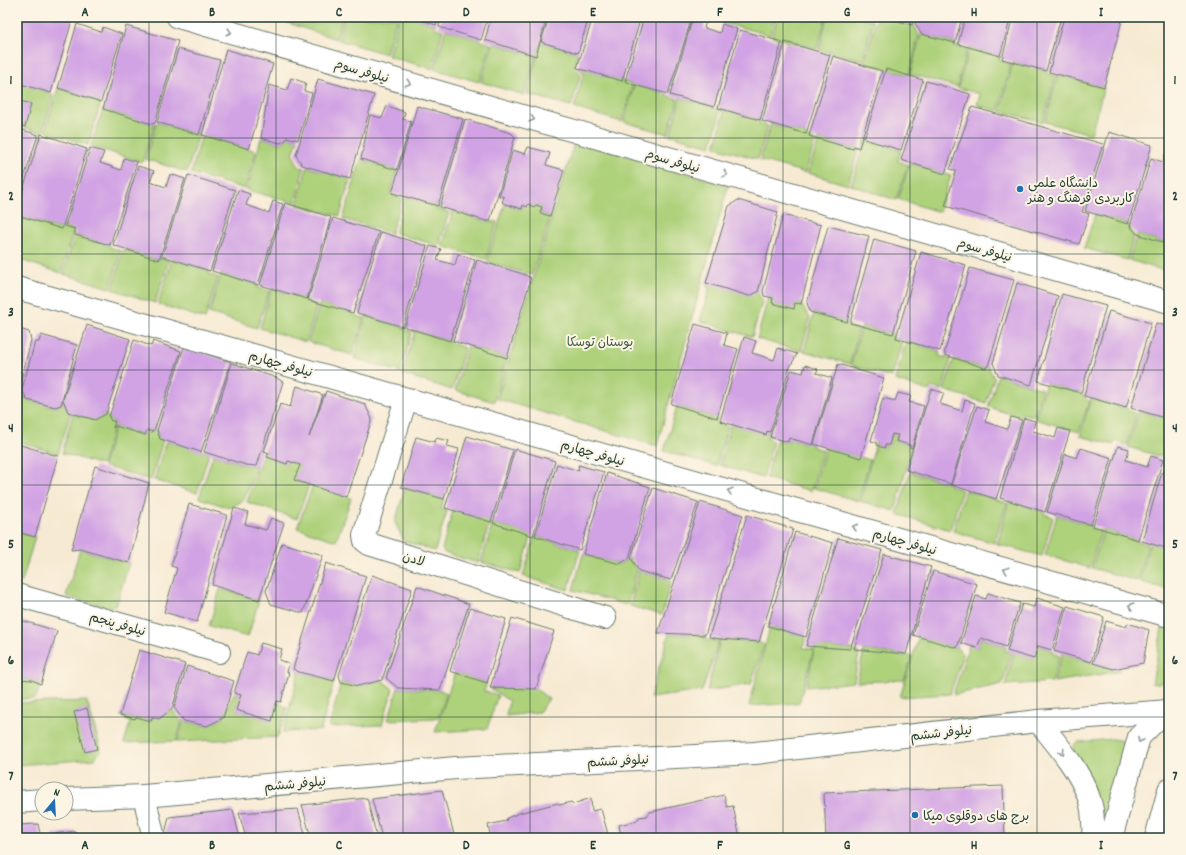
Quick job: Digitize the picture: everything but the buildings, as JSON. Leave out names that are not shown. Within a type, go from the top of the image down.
[{"type":"street","name":"نیلوفر سوم","points":[[178,17],[1169,302]]},
{"type":"street","name":"نیلوفر چهارم","points":[[17,288],[1169,616]]},
{"type":"street","name":"لادن","points":[[406,399],[364,535],[365,541],[369,544],[606,618]]},
{"type":"street","name":"نیلوفر پنجم","points":[[17,595],[220,652]]},
{"type":"street","name":"نیلوفر ششم","points":[[74,800],[144,796],[456,768],[755,753],[1038,720],[1167,711]]},
{"type":"street","points":[[1110,838],[1139,737],[1167,711]]},
{"type":"street","points":[[1038,720],[1058,746],[1086,789],[1092,810],[1093,838]]},
{"type":"street","points":[[1156,838],[1169,790]]},
{"type":"street","points":[[144,796],[154,838]]},
{"type":"street","points":[[17,802],[34,801]]},
{"type":"green space","points":[[287,17],[343,17],[336,39],[285,22]]},
{"type":"green space","points":[[345,17],[397,17],[386,54],[338,40]]},
{"type":"green space","points":[[399,17],[411,17],[436,25],[435,28],[443,30],[432,69],[388,56]]},
{"type":"green space","points":[[724,17],[775,17],[770,35],[723,23]]},
{"type":"green space","points":[[777,17],[826,17],[817,49],[772,37]]},
{"type":"green space","points":[[827,17],[858,17],[873,21],[863,60],[819,50]]},
{"type":"green space","points":[[877,17],[884,17],[914,25],[919,35],[909,75],[864,63]]},
{"type":"green space","points":[[446,29],[491,44],[479,82],[434,69]]},
{"type":"green space","points":[[921,34],[955,43],[955,46],[967,49],[957,87],[910,74]]},
{"type":"green space","points":[[541,42],[578,53],[574,67],[581,74],[571,106],[527,94]]},
{"type":"green space","points":[[493,43],[536,56],[524,95],[481,82]]},
{"type":"green space","points":[[969,48],[1000,56],[999,60],[1011,64],[998,111],[977,105],[980,94],[958,88]]},
{"type":"green space","points":[[1013,62],[1046,71],[1046,73],[1056,76],[1043,122],[1000,111]]},
{"type":"green space","points":[[578,68],[633,84],[622,122],[574,108],[584,73]]},
{"type":"green space","points":[[1058,75],[1104,87],[1091,134],[1045,122]]},
{"type":"green space","points":[[17,83],[51,93],[53,97],[42,133],[17,125]]},
{"type":"green space","points":[[634,85],[668,94],[667,96],[678,99],[668,134],[624,122]]},
{"type":"green space","points":[[58,88],[101,102],[88,145],[45,131]]},
{"type":"green space","points":[[680,98],[714,107],[720,113],[711,146],[670,135]]},
{"type":"green space","points":[[718,108],[760,120],[759,123],[768,126],[758,159],[715,147],[724,113]]},
{"type":"green space","points":[[103,109],[152,124],[155,123],[142,162],[91,146]]},
{"type":"green space","points":[[157,122],[199,135],[187,172],[145,159]]},
{"type":"green space","points":[[771,124],[806,134],[805,137],[815,140],[806,173],[760,160]]},
{"type":"green space","points":[[202,135],[256,151],[245,189],[191,173]]},
{"type":"green space","points":[[287,137],[298,140],[293,154],[299,167],[304,168],[295,203],[247,190],[261,138],[280,143],[285,141]]},
{"type":"green space","points":[[866,138],[901,150],[898,161],[908,165],[896,200],[851,185]]},
{"type":"green space","points":[[819,139],[853,149],[854,146],[859,148],[848,185],[808,173]]},
{"type":"green space","name":"بوستان توسکا","points":[[575,140],[728,186],[657,446],[497,399]]},
{"type":"green space","points":[[361,159],[397,170],[390,194],[402,198],[391,233],[343,219]]},
{"type":"green space","points":[[910,163],[951,176],[939,212],[898,199]]},
{"type":"green space","points":[[307,167],[350,179],[340,216],[297,205]]},
{"type":"green space","points":[[405,197],[438,206],[437,209],[449,212],[439,246],[395,233]]},
{"type":"green space","points":[[505,204],[522,209],[523,205],[536,205],[542,207],[540,213],[550,216],[532,275],[487,262]]},
{"type":"green space","points":[[453,211],[486,221],[497,222],[486,259],[442,246]]},
{"type":"green space","points":[[1095,214],[1128,224],[1134,235],[1127,260],[1084,248]]},
{"type":"green space","points":[[23,217],[61,229],[62,226],[74,230],[61,273],[17,259],[17,236]]},
{"type":"green space","points":[[1137,234],[1169,244],[1169,258],[1165,271],[1129,260]]},
{"type":"green space","points":[[75,235],[110,245],[110,247],[121,251],[110,288],[63,274]]},
{"type":"green space","points":[[124,249],[159,260],[160,258],[169,260],[155,303],[112,289]]},
{"type":"green space","points":[[172,259],[210,271],[209,274],[218,277],[205,319],[158,304]]},
{"type":"green space","points":[[221,274],[258,285],[257,287],[269,291],[257,328],[209,313]]},
{"type":"green space","points":[[706,283],[758,292],[762,302],[752,337],[700,321],[709,290]]},
{"type":"green space","points":[[271,289],[307,299],[306,301],[317,305],[306,342],[260,328]]},
{"type":"green space","points":[[768,297],[773,298],[772,303],[794,308],[795,303],[801,304],[810,318],[801,351],[757,339]]},
{"type":"green space","points":[[320,303],[364,318],[352,355],[308,342]]},
{"type":"green space","points":[[814,313],[847,322],[846,325],[859,329],[850,364],[804,351]]},
{"type":"green space","points":[[366,316],[403,327],[403,329],[412,332],[400,372],[354,358]]},
{"type":"green space","points":[[862,326],[893,334],[892,338],[902,341],[892,377],[851,365]]},
{"type":"green space","points":[[415,331],[450,341],[450,343],[465,348],[452,390],[402,374]]},
{"type":"green space","points":[[906,341],[940,351],[939,356],[951,359],[942,390],[931,387],[929,391],[895,380]]},
{"type":"green space","points":[[468,346],[507,358],[494,402],[455,390]]},
{"type":"green space","points":[[954,359],[985,368],[988,366],[994,378],[986,403],[944,390]]},
{"type":"green space","points":[[998,375],[1042,389],[1034,417],[1022,413],[1020,417],[988,407]]},
{"type":"green space","points":[[1046,383],[1081,393],[1089,402],[1079,432],[1035,419]]},
{"type":"green space","points":[[25,395],[28,400],[55,407],[61,405],[63,400],[68,412],[71,412],[58,454],[17,441],[17,425]]},
{"type":"green space","points":[[1091,398],[1126,408],[1136,414],[1127,445],[1115,441],[1114,445],[1080,436]]},
{"type":"green space","points":[[677,406],[717,418],[716,422],[728,426],[716,466],[664,451]]},
{"type":"green space","points":[[1139,411],[1169,419],[1169,459],[1128,447]]},
{"type":"green space","points":[[73,414],[95,420],[106,414],[111,421],[115,421],[102,465],[62,453]]},
{"type":"green space","points":[[731,424],[766,434],[767,431],[770,432],[768,438],[773,442],[763,478],[719,465]]},
{"type":"green space","points":[[115,426],[144,435],[147,430],[152,431],[155,428],[160,439],[163,440],[151,480],[103,466]]},
{"type":"green space","points":[[892,434],[898,435],[896,441],[910,445],[912,448],[895,511],[860,501],[876,442],[885,448],[885,445],[889,445]]},
{"type":"green space","points":[[789,438],[813,445],[813,447],[823,450],[811,491],[766,478],[777,439],[788,442]]},
{"type":"green space","points":[[166,441],[209,453],[197,493],[154,480]]},
{"type":"green space","points":[[826,447],[870,460],[858,501],[814,488]]},
{"type":"green space","points":[[264,451],[269,453],[268,457],[287,464],[288,461],[300,465],[295,480],[309,485],[297,519],[247,502]]},
{"type":"green space","points":[[213,455],[246,465],[257,466],[244,500],[230,508],[199,498]]},
{"type":"green space","points":[[910,472],[951,484],[950,486],[962,490],[950,530],[897,514]]},
{"type":"green space","points":[[313,485],[351,498],[336,541],[297,528]]},
{"type":"green space","points":[[405,488],[444,499],[441,509],[447,511],[435,551],[404,541],[395,523]]},
{"type":"green space","points":[[965,490],[1007,503],[994,543],[953,531]]},
{"type":"green space","points":[[1009,501],[1045,512],[1044,514],[1053,517],[1042,556],[997,544]]},
{"type":"green space","points":[[453,510],[490,521],[478,563],[445,553],[442,549]]},
{"type":"green space","points":[[1057,515],[1091,525],[1090,528],[1101,531],[1090,568],[1045,555]]},
{"type":"green space","points":[[493,523],[532,535],[520,573],[481,562]]},
{"type":"green space","points":[[1104,529],[1138,540],[1138,542],[1148,544],[1137,581],[1092,568]]},
{"type":"green space","points":[[17,532],[35,537],[22,582],[17,581]]},
{"type":"green space","points":[[535,536],[580,550],[568,590],[523,576]]},
{"type":"green space","points":[[1150,543],[1169,549],[1169,590],[1139,581]]},
{"type":"green space","points":[[80,549],[129,563],[116,606],[105,607],[66,596]]},
{"type":"green space","points":[[583,554],[620,564],[629,558],[637,570],[627,605],[573,590]]},
{"type":"green space","points":[[639,571],[671,580],[662,615],[630,606]]},
{"type":"green space","points":[[220,589],[259,600],[248,637],[209,626]]},
{"type":"green space","points":[[770,627],[806,637],[803,648],[814,649],[799,703],[749,706]]},
{"type":"green space","points":[[1162,628],[1169,630],[1169,681],[1152,684]]},
{"type":"green space","points":[[669,634],[705,635],[705,640],[719,641],[702,691],[650,698]]},
{"type":"green space","points":[[919,636],[957,648],[963,654],[950,694],[900,697]]},
{"type":"green space","points":[[981,638],[1006,647],[1005,651],[1012,653],[1002,684],[953,695],[969,645],[977,648]]},
{"type":"green space","points":[[720,639],[759,642],[764,645],[751,684],[707,691]]},
{"type":"green space","points":[[815,646],[850,649],[859,653],[854,682],[806,687]]},
{"type":"green space","points":[[1038,646],[1052,650],[1052,653],[1060,656],[1052,682],[1005,685],[1014,653]]},
{"type":"green space","points":[[864,650],[912,656],[904,680],[857,682]]},
{"type":"green space","points":[[1063,653],[1113,669],[1120,671],[1054,682]]},
{"type":"green space","points":[[299,672],[334,681],[321,730],[283,732]]},
{"type":"green space","points":[[455,672],[487,683],[484,691],[498,695],[487,729],[435,732]]},
{"type":"green space","points":[[17,679],[32,680],[41,684],[35,699],[17,699]]},
{"type":"green space","points":[[382,680],[393,689],[382,725],[329,727],[341,682],[358,686]]},
{"type":"green space","points":[[398,688],[440,690],[447,693],[438,718],[388,720]]},
{"type":"green space","points":[[490,688],[536,689],[549,699],[539,712],[506,716],[509,701]]},
{"type":"green space","points":[[234,693],[241,695],[237,710],[271,721],[277,701],[287,708],[278,737],[177,742],[184,721],[207,726],[223,718]]},
{"type":"green space","points":[[87,701],[101,750],[95,759],[17,765],[17,703]]},
{"type":"green space","points":[[172,709],[182,722],[176,741],[124,743],[130,723],[120,715],[151,721],[152,717]]},
{"type":"green space","points":[[1113,739],[1122,741],[1125,745],[1125,750],[1103,838],[1073,750],[1074,745],[1078,742]]},
{"type":"place","name":"دانشگاه علمی کاربردی فرهنگ و هنر","points":[[1020,189]]},
{"type":"place","name":"برج های دوقلوی میکا","points":[[915,815]]}]
